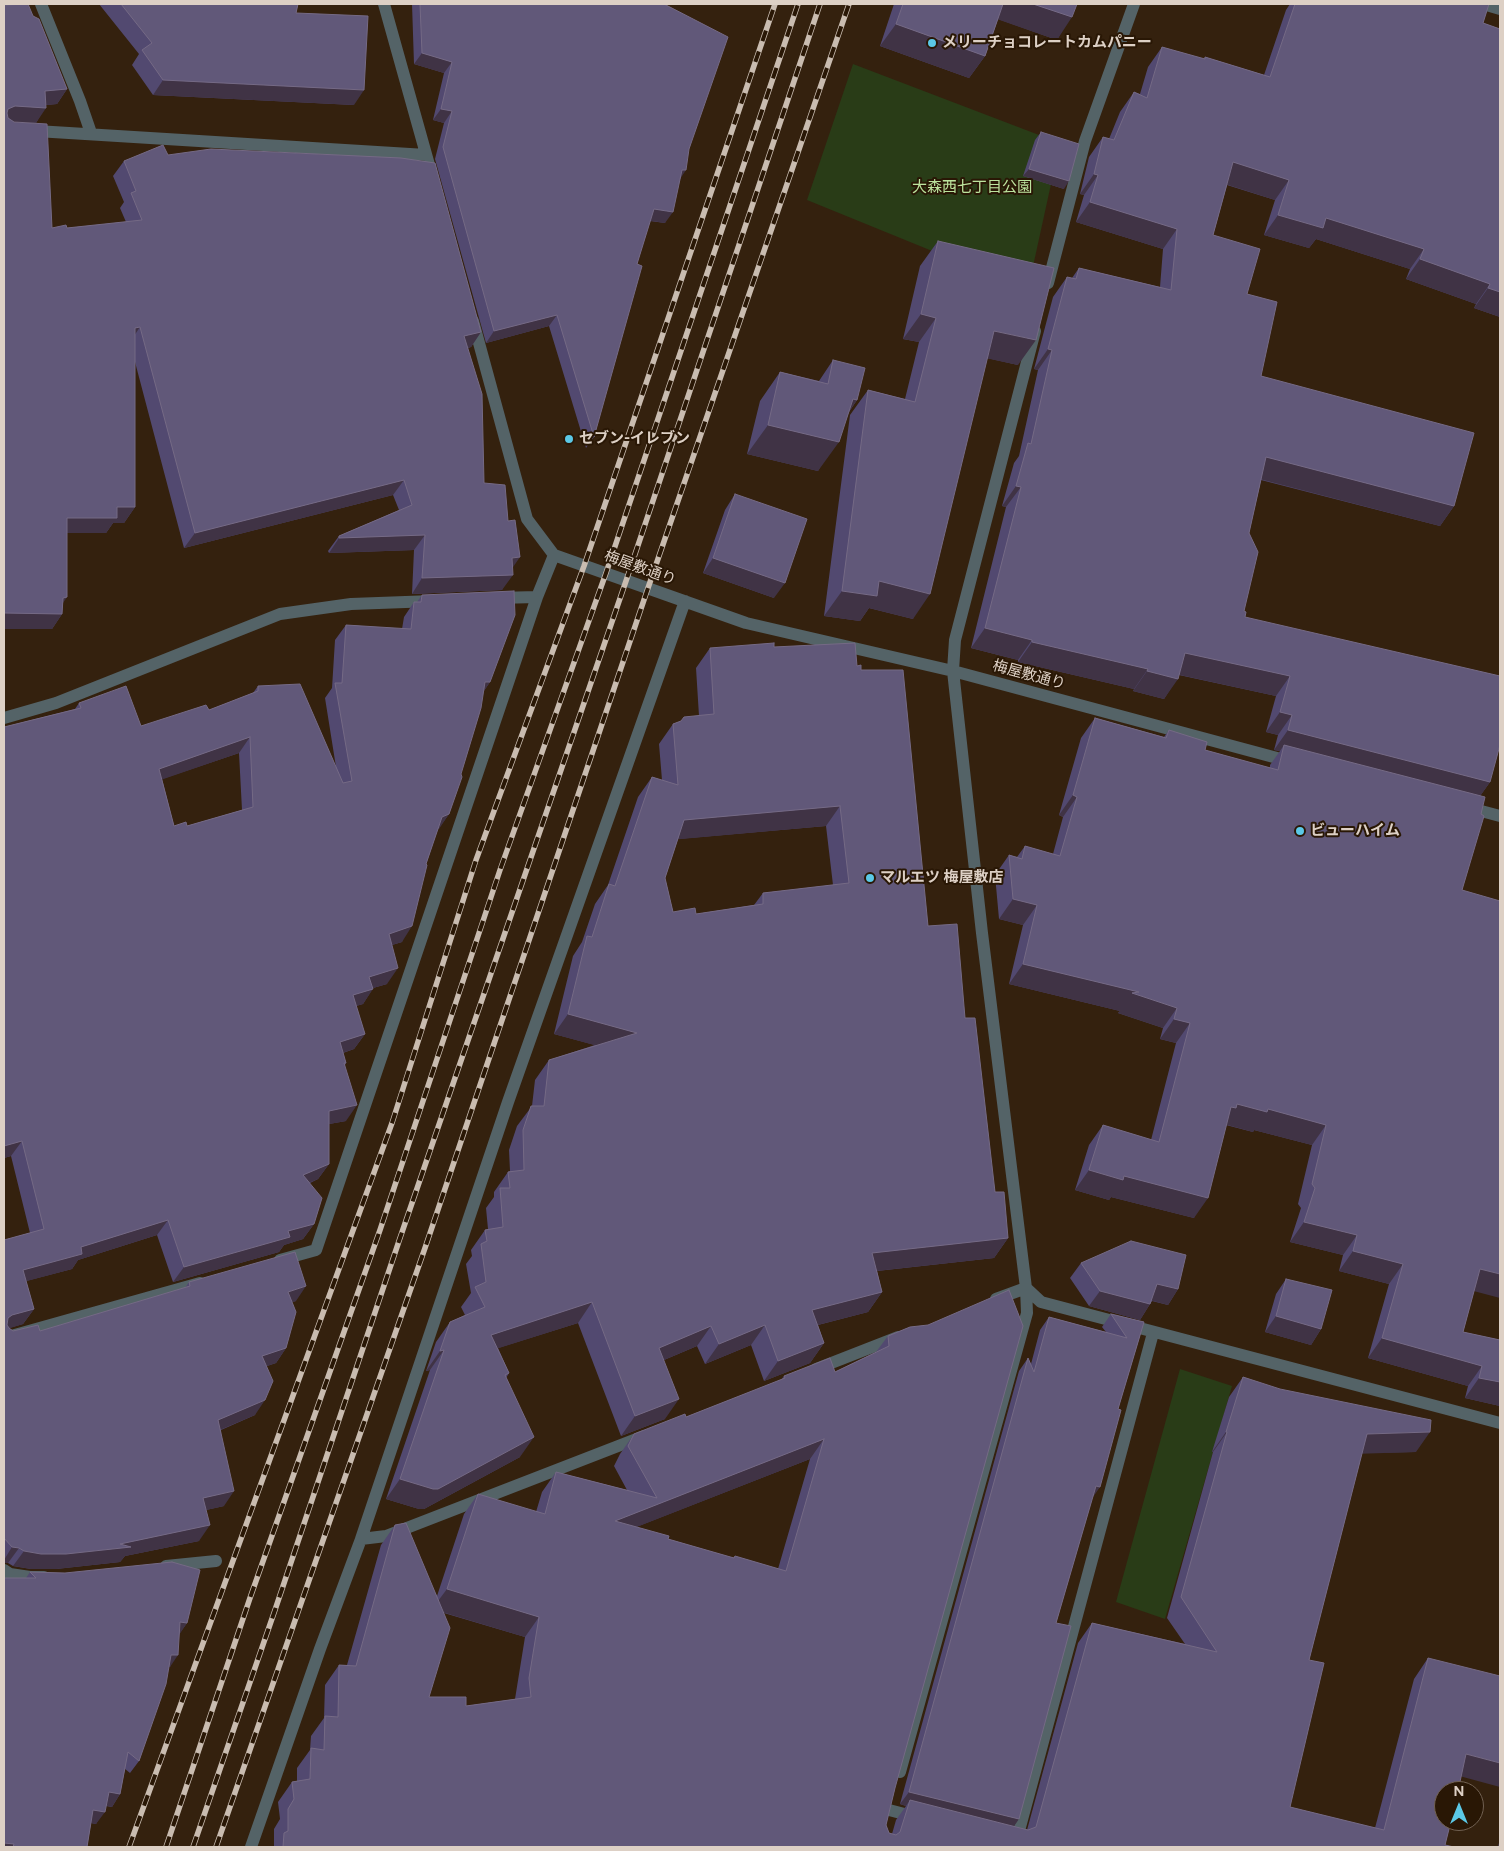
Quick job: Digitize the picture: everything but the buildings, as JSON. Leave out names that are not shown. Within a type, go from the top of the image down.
[{"type":"street","points":[[41,4],[91,133]]},
{"type":"street","points":[[384,4],[437,193]]},
{"type":"street","points":[[1046,291],[1085,141],[1134,4]]},
{"type":"street","points":[[1484,4],[1500,10]]},
{"type":"street","points":[[4,129],[426,155]]},
{"type":"street","points":[[270,1263],[316,1250],[538,596],[554,555],[527,519],[469,306]]},
{"type":"street","points":[[897,1782],[1027,1313],[1026,1288],[989,1000],[953,671],[955,640],[1038,319]]},
{"type":"street","name":"梅屋敷通り","points":[[554,555],[746,623],[953,671],[1301,764]]},
{"type":"street","points":[[487,598],[538,596]]},
{"type":"street","points":[[4,718],[56,703],[280,614],[351,604],[448,600]]},
{"type":"street","points":[[251,1847],[320,1649],[361,1539],[508,1102],[685,602]]},
{"type":"street","points":[[1454,804],[1500,816]]},
{"type":"street","points":[[4,1338],[214,1279]]},
{"type":"street","points":[[989,1302],[1026,1288]]},
{"type":"street","points":[[1026,1288],[1041,1302],[1500,1423]]},
{"type":"street","points":[[1007,1840],[1016,1842],[1153,1333]]},
{"type":"street","points":[[804,1373],[906,1334]]},
{"type":"street","points":[[361,1539],[386,1536],[658,1430]]},
{"type":"street","points":[[150,1568],[216,1562]]},
{"type":"street","points":[[4,1570],[10,1574],[30,1578],[56,1578]]},
{"type":"street","points":[[889,1810],[925,1820]]},
{"type":"green space","name":"大森西七丁目公園","points":[[853,64],[1060,143],[1025,303],[996,277],[807,200]]},
{"type":"green space","points":[[1180,1369],[1232,1386],[1165,1619],[1116,1602]]},
{"type":"railway","points":[[129,1847],[392,1123],[476,860],[584,566],[775,4]]},
{"type":"railway","points":[[166,1847],[250,1598],[380,1230],[500,870],[606,573],[798,4]]},
{"type":"railway","points":[[193,1847],[626,581],[820,4]]},
{"type":"railway","points":[[216,1847],[425,1248],[648,588],[849,4]]},
{"type":"place","name":"メリーチョコレートカムパニー","points":[[932,43]]},
{"type":"place","name":"セブン-イレブン","points":[[569,439]]},
{"type":"place","name":"ビューハイム","points":[[1300,831]]},
{"type":"place","name":"マルエツ 梅屋敷店","points":[[870,878]]}]
